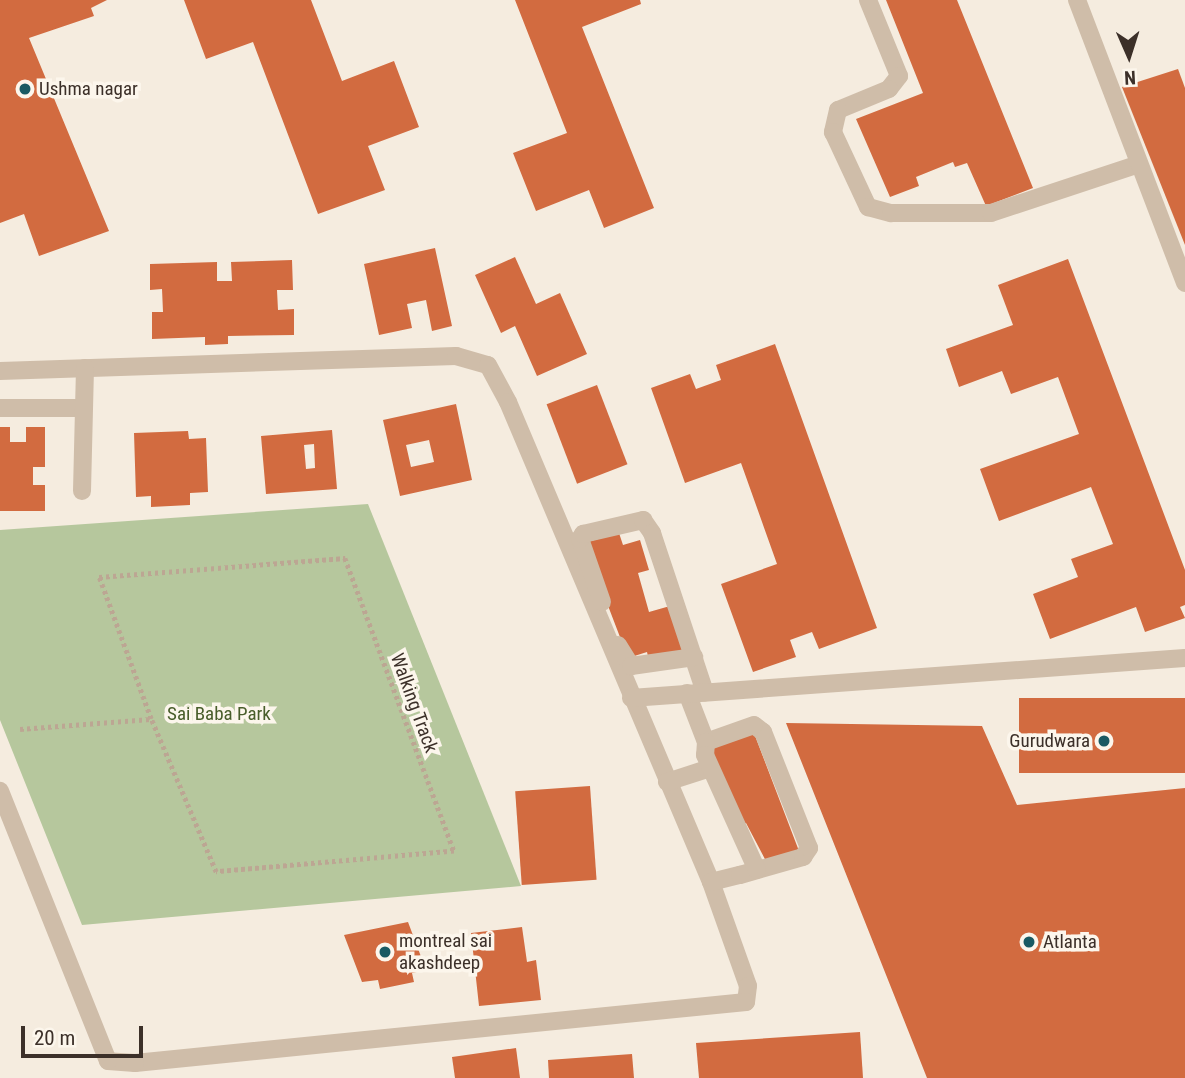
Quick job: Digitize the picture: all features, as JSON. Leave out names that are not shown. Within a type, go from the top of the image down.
[{"type":"street","points":[[868,0],[899,76],[889,89],[838,110],[833,132],[868,206],[891,213],[991,213],[1139,164]]},
{"type":"street","points":[[1077,0],[1185,283]]},
{"type":"street","points":[[0,371],[456,356],[488,365],[508,402],[623,659],[631,666],[694,657]]},
{"type":"street","points":[[82,491],[85,368]]},
{"type":"street","points":[[0,408],[83,408]]},
{"type":"street","points":[[0,791],[108,1061],[135,1063],[746,1002],[748,986],[710,882],[631,698],[598,605],[580,539],[583,534],[643,520],[652,533],[694,657],[696,693],[710,768],[757,870]]},
{"type":"street","points":[[631,698],[1185,658]]},
{"type":"street","points":[[706,742],[754,725],[763,732],[809,848],[803,857],[710,882]]},
{"type":"street","points":[[667,782],[710,768]]},
{"type":"path","name":"Walking Track","points":[[345,558],[454,851],[216,872],[151,719],[99,577],[345,558]]},
{"type":"path","points":[[20,729],[151,719]]},
{"type":"green space","name":"Sai Baba Park","points":[[368,504],[521,886],[82,925],[0,720],[0,530]]},
{"type":"building","name":"Ushma nagar","points":[[0,0],[107,0],[91,8],[94,16],[29,38],[109,231],[39,256],[24,214],[0,223]]},
{"type":"building","points":[[184,0],[311,0],[342,81],[394,61],[419,127],[368,146],[385,190],[318,214],[253,42],[206,59]]},
{"type":"building","points":[[515,0],[640,0],[641,4],[582,27],[654,208],[604,228],[589,190],[536,211],[513,153],[567,133]]},
{"type":"building","points":[[886,0],[957,0],[1033,188],[986,206],[967,163],[955,167],[953,162],[916,177],[919,186],[890,197],[856,119],[923,93]]},
{"type":"building","points":[[1178,69],[1185,88],[1185,245],[1122,87]]},
{"type":"building","points":[[435,248],[452,326],[432,331],[426,300],[407,304],[412,328],[379,335],[364,264]]},
{"type":"building","points":[[515,257],[536,304],[560,293],[587,354],[537,376],[515,326],[501,333],[475,275]]},
{"type":"building","points":[[1068,259],[1185,570],[1185,605],[1180,607],[1185,618],[1145,632],[1136,607],[1050,639],[1033,594],[1078,577],[1071,559],[1113,544],[1091,487],[999,521],[980,469],[1079,434],[1058,377],[1011,394],[1002,371],[959,387],[946,349],[1013,325],[998,285]]},
{"type":"building","points":[[292,260],[293,290],[277,290],[278,310],[294,309],[294,335],[228,336],[228,344],[205,345],[205,337],[152,339],[152,312],[163,312],[162,289],[150,290],[150,264],[217,262],[217,281],[232,281],[231,262]]},
{"type":"building","points":[[775,344],[877,628],[819,649],[812,632],[790,640],[796,657],[753,672],[721,584],[777,564],[741,463],[685,483],[651,388],[690,374],[696,389],[721,380],[716,365]]},
{"type":"building","points":[[597,385],[627,464],[577,484],[547,404]]},
{"type":"building","points":[[456,404],[472,480],[400,496],[383,420]],"holes":[[[429,440],[434,462],[411,467],[406,445]]]},
{"type":"building","points":[[0,427],[10,427],[10,442],[26,442],[26,427],[45,427],[45,467],[33,467],[33,485],[45,485],[45,511],[0,511]]},
{"type":"building","points":[[332,430],[337,489],[266,494],[261,436]],"holes":[[[314,444],[315,468],[306,469],[304,445]]]},
{"type":"building","points":[[188,431],[189,439],[206,438],[208,492],[190,493],[190,505],[151,507],[151,496],[136,497],[134,433]]},
{"type":"building","points":[[619,533],[623,545],[640,540],[649,570],[638,573],[649,612],[670,606],[684,651],[649,661],[647,652],[628,658],[584,543]]},
{"type":"building","name":"Gurudwara","points":[[1019,698],[1185,698],[1185,773],[1019,773]]},
{"type":"building","name":"Atlanta","points":[[786,723],[982,726],[1017,805],[1185,788],[1185,1078],[927,1078]]},
{"type":"building","points":[[754,733],[799,851],[768,865],[746,823],[739,825],[710,749]]},
{"type":"building","points":[[590,786],[597,880],[522,885],[515,791]]},
{"type":"building","name":"montreal sai akashdeep","points":[[408,922],[426,970],[412,973],[414,982],[380,989],[378,980],[362,982],[344,935]]},
{"type":"building","points":[[522,927],[527,962],[536,960],[541,1000],[479,1006],[471,933]]},
{"type":"building","points":[[860,1032],[863,1078],[699,1078],[696,1043]]},
{"type":"building","points":[[516,1048],[520,1078],[455,1078],[452,1057]]},
{"type":"building","points":[[632,1054],[634,1078],[549,1078],[548,1060]]},
{"type":"place","name":"Ushma nagar","points":[[25,89]]},
{"type":"place","name":"Gurudwara","points":[[1104,741]]},
{"type":"place","name":"Atlanta","points":[[1029,942]]},
{"type":"place","name":"montreal sai akashdeep","points":[[385,952]]}]
